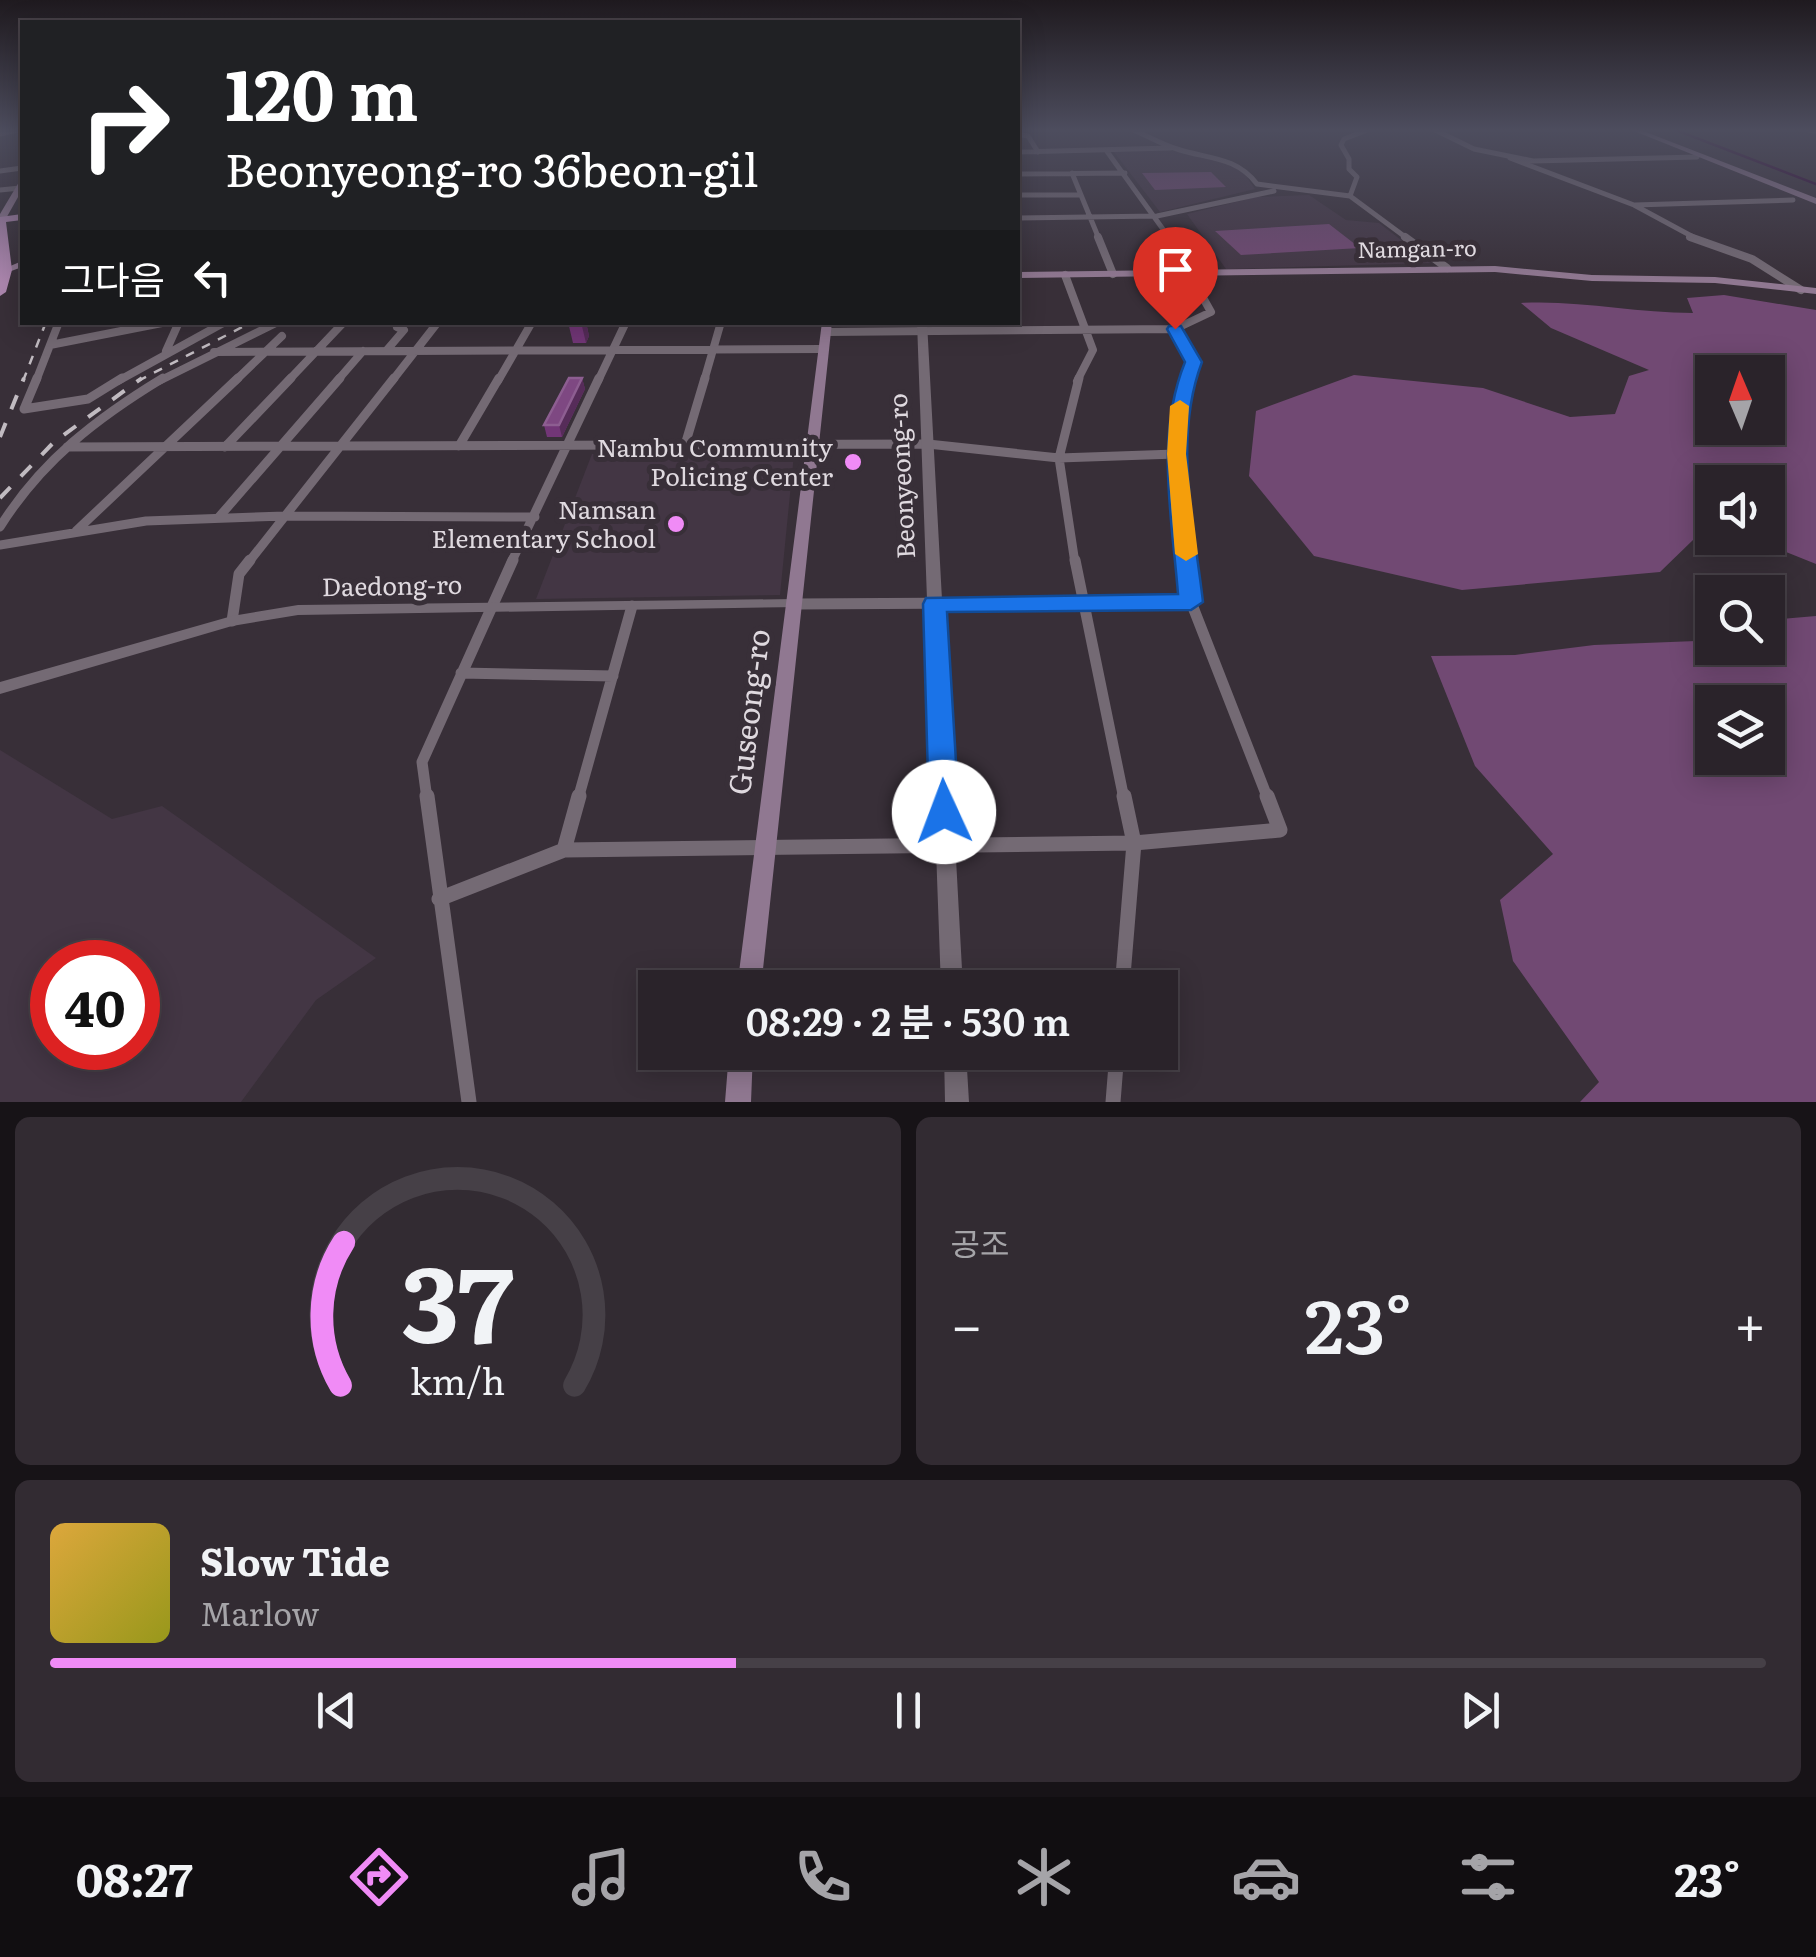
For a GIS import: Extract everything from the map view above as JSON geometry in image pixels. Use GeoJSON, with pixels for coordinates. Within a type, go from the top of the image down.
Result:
{"type":"FeatureCollection","features":[{"type":"Feature","properties":{"kind":"main road"},"geometry":{"type":"LineString","coordinates":[[1750,180],[1793,200],[1816,204]]}},
{"type":"Feature","properties":{"kind":"main road"},"geometry":{"type":"LineString","coordinates":[[1753,180],[1816,204]]}},
{"type":"Feature","properties":{"kind":"main road"},"geometry":{"type":"LineString","coordinates":[[1766,180],[1816,204]]}},
{"type":"Feature","properties":{"kind":"main road"},"geometry":{"type":"LineString","coordinates":[[0,292],[0,220],[20,188]]}},
{"type":"Feature","properties":{"kind":"main road","name":"Namgan-ro"},"geometry":{"type":"LineString","coordinates":[[1020,276],[1446,268],[1592,278],[1715,280],[1811,291]]}},
{"type":"Feature","properties":{"kind":"main road","name":"Guseong-ro"},"geometry":{"type":"LineString","coordinates":[[751,970],[826,334]]}},
{"type":"Feature","properties":{"kind":"main road"},"geometry":{"type":"LineString","coordinates":[[738,1102],[740,1070]]}},
{"type":"Feature","properties":{"kind":"street"},"geometry":{"type":"LineString","coordinates":[[1075,180],[1113,274]]}},
{"type":"Feature","properties":{"kind":"street"},"geometry":{"type":"LineString","coordinates":[[214,352],[714,350],[826,334],[922,327],[1175,329],[1210,312],[1157,216],[1130,180]]}},
{"type":"Feature","properties":{"kind":"street"},"geometry":{"type":"LineString","coordinates":[[1254,180],[1282,190],[1350,196],[1446,268]]}},
{"type":"Feature","properties":{"kind":"street"},"geometry":{"type":"LineString","coordinates":[[1350,196],[1356,180]]}},
{"type":"Feature","properties":{"kind":"street"},"geometry":{"type":"LineString","coordinates":[[1569,180],[1634,205],[1679,233],[1752,260],[1811,291]]}},
{"type":"Feature","properties":{"kind":"street"},"geometry":{"type":"LineString","coordinates":[[1020,218],[1157,216],[1282,190]]}},
{"type":"Feature","properties":{"kind":"street"},"geometry":{"type":"LineString","coordinates":[[1020,195],[1080,195]]}},
{"type":"Feature","properties":{"kind":"street"},"geometry":{"type":"LineString","coordinates":[[1634,205],[1793,200]]}},
{"type":"Feature","properties":{"kind":"street"},"geometry":{"type":"LineString","coordinates":[[1065,275],[1093,350],[1074,385],[1059,458],[1081,602],[1134,843],[1123,970]]}},
{"type":"Feature","properties":{"kind":"street"},"geometry":{"type":"LineString","coordinates":[[58,325],[24,409],[88,399],[220,325]]}},
{"type":"Feature","properties":{"kind":"street"},"geometry":{"type":"LineString","coordinates":[[50,344],[150,325]]}},
{"type":"Feature","properties":{"kind":"street"},"geometry":{"type":"LineString","coordinates":[[166,352],[177,325]]}},
{"type":"Feature","properties":{"kind":"street"},"geometry":{"type":"LineString","coordinates":[[0,527],[17,499],[67,448],[134,398],[214,352],[272,325]]}},
{"type":"Feature","properties":{"kind":"street"},"geometry":{"type":"LineString","coordinates":[[225,447],[341,325]]}},
{"type":"Feature","properties":{"kind":"street"},"geometry":{"type":"LineString","coordinates":[[386,351],[404,330],[399,325]]}},
{"type":"Feature","properties":{"kind":"street"},"geometry":{"type":"LineString","coordinates":[[232,621],[239,574],[336,446],[435,325]]}},
{"type":"Feature","properties":{"kind":"street"},"geometry":{"type":"LineString","coordinates":[[459,446],[530,325]]}},
{"type":"Feature","properties":{"kind":"street"},"geometry":{"type":"LineString","coordinates":[[469,1102],[422,762],[490,608],[625,325]]}},
{"type":"Feature","properties":{"kind":"street"},"geometry":{"type":"LineString","coordinates":[[685,446],[720,325]]}},
{"type":"Feature","properties":{"kind":"street","name":"Beonyeong-ro"},"geometry":{"type":"LineString","coordinates":[[922,327],[951,970]]}},
{"type":"Feature","properties":{"kind":"street"},"geometry":{"type":"LineString","coordinates":[[439,899],[564,850],[1134,843],[1280,830],[1191,602],[1176,454],[1180,396],[1193,362],[1175,329]]}},
{"type":"Feature","properties":{"kind":"street"},"geometry":{"type":"LineString","coordinates":[[73,533],[282,336]]}},
{"type":"Feature","properties":{"kind":"street"},"geometry":{"type":"LineString","coordinates":[[219,518],[363,351]]}},
{"type":"Feature","properties":{"kind":"street"},"geometry":{"type":"LineString","coordinates":[[67,448],[928,444],[1059,458],[1176,454]]}},
{"type":"Feature","properties":{"kind":"street"},"geometry":{"type":"LineString","coordinates":[[0,546],[146,521],[285,516],[535,517]]}},
{"type":"Feature","properties":{"kind":"street"},"geometry":{"type":"LineString","coordinates":[[796,604],[1191,602]]}},
{"type":"Feature","properties":{"kind":"street","name":"Daedong-ro"},"geometry":{"type":"LineString","coordinates":[[0,688],[232,621],[298,610],[796,604]]}},
{"type":"Feature","properties":{"kind":"street"},"geometry":{"type":"LineString","coordinates":[[564,850],[632,606]]}},
{"type":"Feature","properties":{"kind":"street"},"geometry":{"type":"LineString","coordinates":[[462,673],[613,676]]}},
{"type":"Feature","properties":{"kind":"street"},"geometry":{"type":"LineString","coordinates":[[956,1070],[957,1102]]}},
{"type":"Feature","properties":{"kind":"street"},"geometry":{"type":"LineString","coordinates":[[1113,1102],[1116,1070]]}},
{"type":"Feature","properties":{"kind":"shaded area"},"geometry":{"type":"Polygon","coordinates":[[[1136,180],[1249,180],[1255,189],[1160,212],[1136,180]]]}},
{"type":"Feature","properties":{"kind":"shaded area"},"geometry":{"type":"Polygon","coordinates":[[[1148,180],[1219,180],[1226,187],[1155,190],[1148,180]]]}},
{"type":"Feature","properties":{"kind":"shaded area"},"geometry":{"type":"Polygon","coordinates":[[[1309,195],[1346,220],[1379,223],[1431,263],[1226,269],[1187,214],[1256,197],[1309,195]]]}},
{"type":"Feature","properties":{"kind":"shaded area"},"geometry":{"type":"Polygon","coordinates":[[[1329,224],[1360,248],[1241,255],[1215,231],[1329,224]]]}},
{"type":"Feature","properties":{"kind":"shaded area"},"geometry":{"type":"Polygon","coordinates":[[[1724,295],[1816,310],[1816,564],[1785,552],[1785,465],[1695,465],[1695,539],[1660,572],[1462,590],[1314,556],[1249,476],[1256,411],[1354,375],[1483,388],[1570,417],[1615,414],[1629,376],[1649,370],[1551,328],[1521,303],[1693,313],[1687,298],[1724,295]]]}},
{"type":"Feature","properties":{"kind":"shaded area","name":"Namsan Elementary School"},"geometry":{"type":"Polygon","coordinates":[[[592,454],[794,454],[780,595],[536,599],[592,454]]]}},
{"type":"Feature","properties":{"kind":"shaded area"},"geometry":{"type":"Polygon","coordinates":[[[1816,616],[1816,1102],[1580,1102],[1599,1082],[1513,961],[1500,900],[1553,854],[1475,766],[1431,656],[1515,655],[1594,645],[1695,641],[1695,665],[1785,665],[1785,619],[1816,616]]]}},
{"type":"Feature","properties":{"kind":"shaded area"},"geometry":{"type":"Polygon","coordinates":[[[0,750],[112,819],[162,806],[376,958],[316,1000],[241,1102],[0,1102],[0,750]]]}},
{"type":"Feature","properties":{"kind":"building"},"geometry":{"type":"Polygon","coordinates":[[[569,378],[582,378],[559,425],[544,425],[569,378]]]}},
{"type":"Feature","properties":{"kind":"waterway"},"geometry":{"type":"LineString","coordinates":[[1807,180],[1816,184]]}},
{"type":"Feature","properties":{"kind":"railway"},"geometry":{"type":"LineString","coordinates":[[23,381],[45,325]]}},
{"type":"Feature","properties":{"kind":"railway"},"geometry":{"type":"LineString","coordinates":[[138,381],[246,325]]}},
{"type":"Feature","properties":{"kind":"railway"},"geometry":{"type":"LineString","coordinates":[[0,437],[24,378]]}},
{"type":"Feature","properties":{"kind":"railway"},"geometry":{"type":"LineString","coordinates":[[0,498],[54,442],[142,378]]}},
{"type":"Feature","properties":{"kind":"slow traffic"},"geometry":{"type":"LineString","coordinates":[[1180,406],[1176,454],[1186,554]]}},
{"type":"Feature","properties":{"kind":"place","name":"Nambu Community Policing Center"},"geometry":{"type":"Point","coordinates":[853,462]}},
{"type":"Feature","properties":{"kind":"place","name":"Namsan Elementary School"},"geometry":{"type":"Point","coordinates":[676,524]}},
{"type":"Feature","properties":{"kind":"route"},"geometry":{"type":"LineString","coordinates":[[944,812],[935,604],[1191,602],[1176,454],[1180,396],[1193,362],[1175,329]]}}]}
